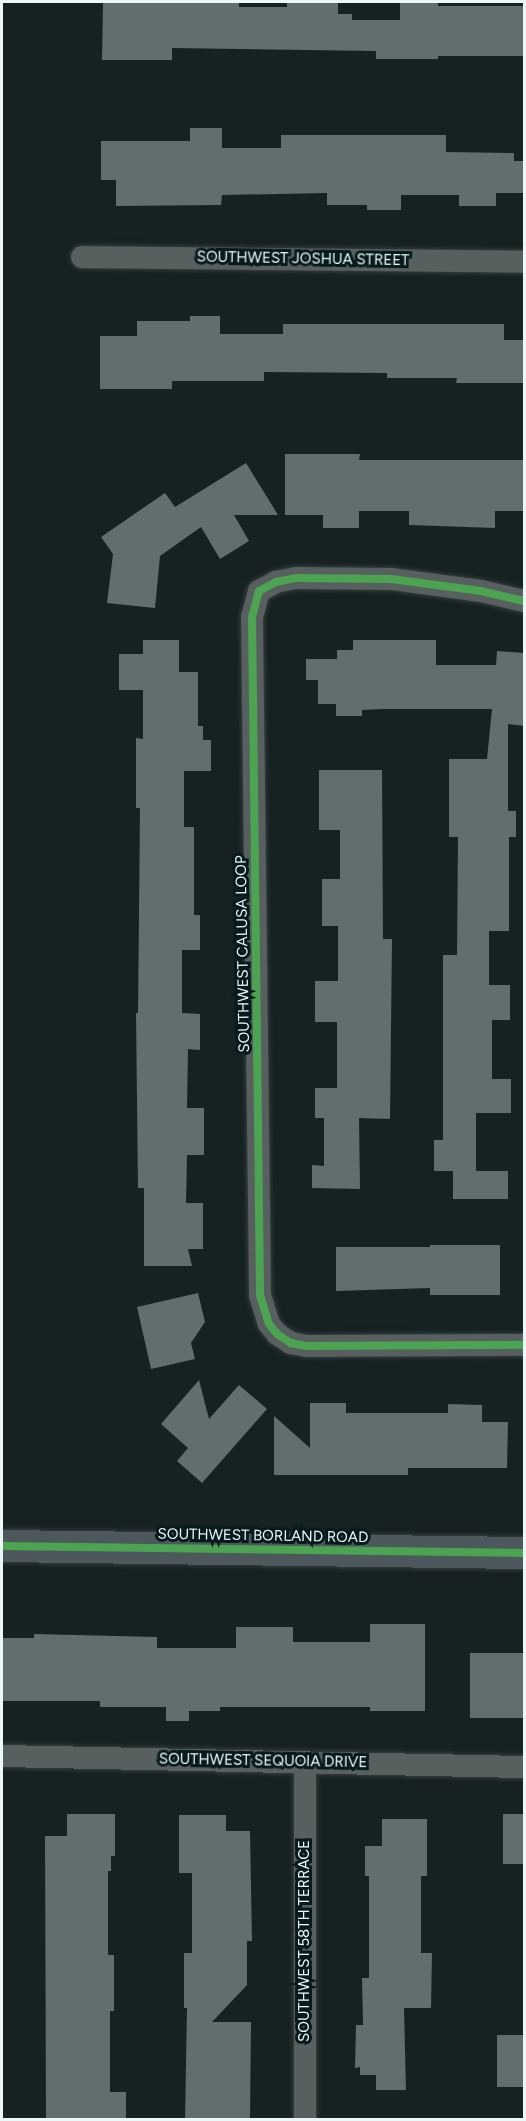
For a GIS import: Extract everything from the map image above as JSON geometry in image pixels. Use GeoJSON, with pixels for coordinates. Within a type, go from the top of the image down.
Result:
{"type":"FeatureCollection","features":[{"type":"Feature","properties":{"kind":"main road","name":"SOUTHWEST BORLAND ROAD"},"geometry":{"type":"LineString","coordinates":[[2,1546],[525,1553]]}},
{"type":"Feature","properties":{"kind":"street","name":"SOUTHWEST JOSHUA STREET"},"geometry":{"type":"LineString","coordinates":[[81,257],[525,262]]}},
{"type":"Feature","properties":{"kind":"street","name":"SOUTHWEST CALUSA LOOP"},"geometry":{"type":"LineString","coordinates":[[525,601],[481,591],[391,579],[296,578],[276,582],[259,591],[252,617],[260,1295],[270,1324],[277,1334],[291,1342],[306,1346],[525,1345]]}},
{"type":"Feature","properties":{"kind":"street","name":"SOUTHWEST SEQUOIA DRIVE"},"geometry":{"type":"LineString","coordinates":[[2,1756],[525,1767]]}},
{"type":"Feature","properties":{"kind":"street","name":"SOUTHWEST 58TH TERRACE"},"geometry":{"type":"LineString","coordinates":[[305,1763],[305,2120]]}},
{"type":"Feature","properties":{"kind":"building"},"geometry":{"type":"Polygon","coordinates":[[[103,2],[239,2],[239,7],[287,7],[287,2],[338,2],[338,14],[352,14],[352,20],[400,20],[400,2],[438,2],[438,6],[525,6],[525,56],[376,59],[376,51],[172,48],[172,60],[102,60],[103,2]]]}},
{"type":"Feature","properties":{"kind":"building"},"geometry":{"type":"Polygon","coordinates":[[[190,128],[222,128],[222,148],[281,148],[281,135],[446,135],[446,152],[514,153],[514,161],[525,161],[525,193],[496,193],[496,206],[459,206],[459,195],[401,195],[401,210],[367,210],[367,205],[327,205],[327,193],[222,195],[221,205],[116,206],[116,180],[101,180],[101,141],[190,141],[190,128]]]}},
{"type":"Feature","properties":{"kind":"building"},"geometry":{"type":"Polygon","coordinates":[[[190,316],[220,316],[220,334],[283,334],[283,324],[504,324],[504,340],[525,340],[525,383],[456,383],[457,378],[387,378],[387,373],[264,372],[264,381],[172,381],[172,389],[100,389],[100,336],[137,336],[137,321],[190,321],[190,316]]]}},
{"type":"Feature","properties":{"kind":"building"},"geometry":{"type":"Polygon","coordinates":[[[285,454],[360,454],[359,460],[525,460],[525,511],[495,511],[495,528],[409,525],[409,511],[359,511],[359,528],[323,528],[323,515],[285,515],[285,454]]]}},
{"type":"Feature","properties":{"kind":"building"},"geometry":{"type":"Polygon","coordinates":[[[246,463],[278,515],[234,515],[249,541],[220,559],[201,527],[160,556],[155,608],[107,603],[113,554],[101,537],[165,493],[175,507],[246,463]]]}},
{"type":"Feature","properties":{"kind":"building"},"geometry":{"type":"Polygon","coordinates":[[[143,640],[179,640],[179,672],[198,672],[198,726],[203,726],[203,740],[211,740],[211,771],[184,771],[184,827],[194,827],[194,915],[200,915],[200,950],[182,950],[182,1013],[200,1014],[200,1050],[188,1049],[187,1108],[204,1108],[204,1155],[187,1155],[186,1203],[203,1203],[203,1249],[188,1249],[192,1266],[144,1266],[144,1188],[138,1188],[136,1013],[138,1013],[140,808],[136,808],[136,738],[143,739],[143,690],[119,690],[119,654],[143,654],[143,640]]]}},
{"type":"Feature","properties":{"kind":"building"},"geometry":{"type":"Polygon","coordinates":[[[353,640],[436,640],[436,665],[496,665],[497,651],[525,653],[525,726],[508,724],[508,811],[516,811],[516,837],[509,837],[509,931],[489,931],[489,985],[510,985],[510,1020],[492,1020],[492,1079],[511,1079],[511,1113],[476,1113],[476,1171],[508,1171],[508,1199],[453,1199],[453,1171],[434,1171],[434,1140],[443,1140],[443,955],[457,955],[458,837],[449,837],[449,759],[487,759],[492,709],[383,709],[362,710],[362,716],[336,716],[336,704],[318,704],[318,680],[306,680],[306,659],[337,659],[337,650],[353,650],[353,640]]]}},
{"type":"Feature","properties":{"kind":"building"},"geometry":{"type":"Polygon","coordinates":[[[319,770],[382,770],[383,939],[392,939],[390,1119],[359,1118],[360,1189],[312,1188],[312,1165],[324,1166],[324,1118],[315,1118],[315,1088],[337,1088],[337,1022],[315,1022],[315,981],[338,981],[338,926],[322,926],[322,879],[340,879],[340,830],[319,830],[319,770]]]}},
{"type":"Feature","properties":{"kind":"building"},"geometry":{"type":"Polygon","coordinates":[[[430,1245],[500,1245],[500,1295],[430,1295],[430,1288],[336,1291],[336,1247],[430,1247],[430,1245]]]}},
{"type":"Feature","properties":{"kind":"building"},"geometry":{"type":"Polygon","coordinates":[[[198,1293],[205,1322],[191,1343],[195,1359],[151,1369],[137,1307],[198,1293]]]}},
{"type":"Feature","properties":{"kind":"building"},"geometry":{"type":"Polygon","coordinates":[[[199,1380],[209,1419],[239,1385],[267,1409],[202,1483],[177,1461],[188,1448],[161,1424],[199,1380]]]}},
{"type":"Feature","properties":{"kind":"building"},"geometry":{"type":"Polygon","coordinates":[[[310,1403],[346,1403],[346,1413],[448,1413],[448,1404],[482,1405],[482,1422],[508,1422],[507,1468],[408,1468],[408,1475],[274,1475],[274,1416],[310,1448],[310,1403]]]}},
{"type":"Feature","properties":{"kind":"building"},"geometry":{"type":"Polygon","coordinates":[[[370,1624],[425,1624],[425,1711],[370,1711],[370,1707],[220,1707],[220,1711],[189,1711],[189,1721],[166,1721],[166,1707],[100,1707],[100,1701],[2,1701],[2,1638],[34,1638],[34,1634],[157,1637],[157,1648],[236,1648],[236,1627],[293,1627],[293,1642],[370,1642],[370,1624]]]}},
{"type":"Feature","properties":{"kind":"building"},"geometry":{"type":"Polygon","coordinates":[[[470,1653],[523,1653],[523,1718],[470,1718],[470,1653]]]}},
{"type":"Feature","properties":{"kind":"building"},"geometry":{"type":"Polygon","coordinates":[[[67,1814],[115,1814],[115,1856],[111,1856],[111,1871],[108,1871],[108,1955],[114,1955],[114,2011],[110,2011],[110,2092],[126,2092],[126,2120],[46,2120],[45,1836],[67,1836],[67,1814]]]}},
{"type":"Feature","properties":{"kind":"building"},"geometry":{"type":"Polygon","coordinates":[[[503,1814],[524,1814],[524,1864],[503,1864],[503,1814]]]}},
{"type":"Feature","properties":{"kind":"building"},"geometry":{"type":"Polygon","coordinates":[[[179,1815],[226,1815],[226,1831],[250,1831],[252,1941],[247,1941],[247,1985],[212,2022],[251,2022],[250,2120],[185,2120],[187,2008],[184,2008],[184,1953],[192,1953],[192,1873],[179,1873],[179,1815]]]}},
{"type":"Feature","properties":{"kind":"building"},"geometry":{"type":"Polygon","coordinates":[[[382,1819],[427,1819],[427,1876],[421,1876],[421,1953],[432,1953],[431,2008],[404,2008],[406,2090],[376,2090],[376,2075],[360,2075],[360,2067],[355,2068],[356,2025],[363,2025],[362,1978],[369,1978],[369,1876],[365,1876],[365,1846],[382,1846],[382,1819]]]}},
{"type":"Feature","properties":{"kind":"building"},"geometry":{"type":"Polygon","coordinates":[[[497,2035],[524,2035],[524,2087],[497,2087],[497,2035]]]}},
{"type":"Feature","properties":{"kind":"cycle path"},"geometry":{"type":"LineString","coordinates":[[524,601],[481,591],[391,579],[296,578],[276,582],[259,591],[252,617],[260,1295],[269,1324],[277,1334],[291,1343],[307,1346],[524,1345]]}},
{"type":"Feature","properties":{"kind":"cycle path"},"geometry":{"type":"LineString","coordinates":[[2,1546],[524,1553]]}}]}
